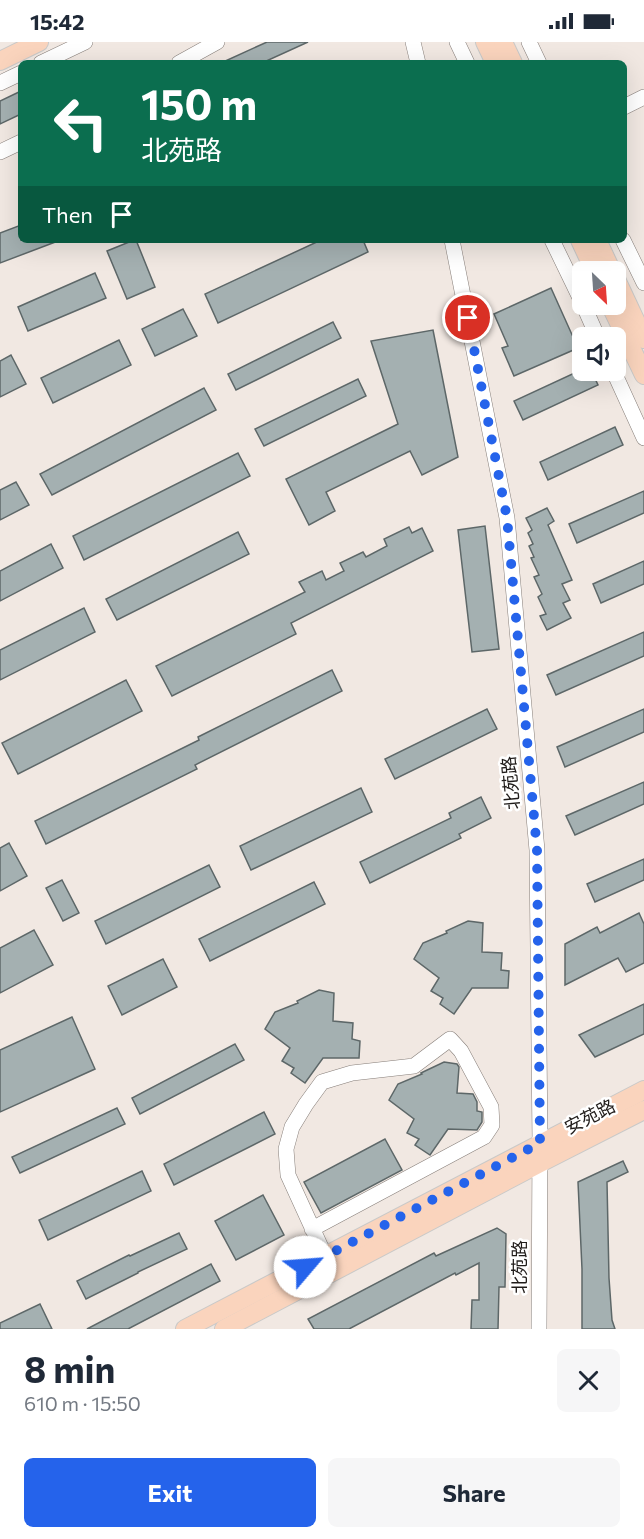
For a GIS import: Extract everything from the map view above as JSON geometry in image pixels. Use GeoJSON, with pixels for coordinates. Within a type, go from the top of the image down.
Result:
{"type":"FeatureCollection","features":[{"type":"Feature","properties":{"kind":"main road"},"geometry":{"type":"LineString","coordinates":[[0,61],[39,42]]}},
{"type":"Feature","properties":{"kind":"main road"},"geometry":{"type":"LineString","coordinates":[[485,42],[494,60]]}},
{"type":"Feature","properties":{"kind":"main road"},"geometry":{"type":"LineString","coordinates":[[504,42],[512,60]]}},
{"type":"Feature","properties":{"kind":"main road"},"geometry":{"type":"LineString","coordinates":[[581,243],[590,261]]}},
{"type":"Feature","properties":{"kind":"main road"},"geometry":{"type":"LineString","coordinates":[[598,243],[607,261]]}},
{"type":"Feature","properties":{"kind":"main road"},"geometry":{"type":"LineString","coordinates":[[626,301],[644,339]]}},
{"type":"Feature","properties":{"kind":"main road"},"geometry":{"type":"LineString","coordinates":[[615,315],[644,375]]}},
{"type":"Feature","properties":{"kind":"main road","name":"安苑路"},"geometry":{"type":"LineString","coordinates":[[185,1329],[644,1090]]}},
{"type":"Feature","properties":{"kind":"main road","name":"安苑路"},"geometry":{"type":"LineString","coordinates":[[224,1329],[540,1162],[644,1110]]}},
{"type":"Feature","properties":{"kind":"street"},"geometry":{"type":"LineString","coordinates":[[47,60],[85,42]]}},
{"type":"Feature","properties":{"kind":"street"},"geometry":{"type":"LineString","coordinates":[[185,60],[217,42]]}},
{"type":"Feature","properties":{"kind":"street"},"geometry":{"type":"LineString","coordinates":[[413,42],[417,60]]}},
{"type":"Feature","properties":{"kind":"street"},"geometry":{"type":"LineString","coordinates":[[457,42],[466,60]]}},
{"type":"Feature","properties":{"kind":"street"},"geometry":{"type":"LineString","coordinates":[[529,42],[538,60]]}},
{"type":"Feature","properties":{"kind":"street"},"geometry":{"type":"LineString","coordinates":[[0,83],[18,74]]}},
{"type":"Feature","properties":{"kind":"street"},"geometry":{"type":"LineString","coordinates":[[627,106],[644,97]]}},
{"type":"Feature","properties":{"kind":"street"},"geometry":{"type":"LineString","coordinates":[[0,152],[18,143]]}},
{"type":"Feature","properties":{"kind":"street","name":"北苑路"},"geometry":{"type":"LineString","coordinates":[[453,243],[507,518],[537,850],[539,1329]]}},
{"type":"Feature","properties":{"kind":"street"},"geometry":{"type":"LineString","coordinates":[[553,243],[572,281]]}},
{"type":"Feature","properties":{"kind":"street"},"geometry":{"type":"LineString","coordinates":[[624,243],[644,283]]}},
{"type":"Feature","properties":{"kind":"street"},"geometry":{"type":"LineString","coordinates":[[618,381],[644,438]]}},
{"type":"Feature","properties":{"kind":"street"},"geometry":{"type":"LineString","coordinates":[[312,1229],[484,1137],[492,1125],[491,1107],[460,1051],[450,1039],[414,1066],[352,1072],[322,1082],[292,1127],[286,1149],[288,1175],[312,1229],[325,1256]]}},
{"type":"Feature","properties":{"kind":"building"},"geometry":{"type":"Polygon","coordinates":[[[267,42],[308,42],[269,60],[228,60],[267,42]]]}},
{"type":"Feature","properties":{"kind":"building"},"geometry":{"type":"Polygon","coordinates":[[[18,92],[18,115],[0,124],[0,101],[18,92]]]}},
{"type":"Feature","properties":{"kind":"building"},"geometry":{"type":"Polygon","coordinates":[[[18,226],[18,243],[53,243],[0,263],[0,233],[18,226]]]}},
{"type":"Feature","properties":{"kind":"building"},"geometry":{"type":"Polygon","coordinates":[[[127,243],[137,243],[155,287],[127,299],[107,251],[127,243]]]}},
{"type":"Feature","properties":{"kind":"building"},"geometry":{"type":"Polygon","coordinates":[[[315,243],[364,243],[368,252],[218,323],[205,294],[315,243]]]}},
{"type":"Feature","properties":{"kind":"building"},"geometry":{"type":"Polygon","coordinates":[[[95,273],[106,298],[28,331],[18,307],[95,273]]]}},
{"type":"Feature","properties":{"kind":"building"},"geometry":{"type":"Polygon","coordinates":[[[551,288],[572,335],[572,351],[514,376],[502,348],[508,346],[494,314],[551,288]]]}},
{"type":"Feature","properties":{"kind":"building"},"geometry":{"type":"Polygon","coordinates":[[[183,309],[197,336],[155,356],[142,329],[183,309]]]}},
{"type":"Feature","properties":{"kind":"building"},"geometry":{"type":"Polygon","coordinates":[[[333,322],[341,338],[236,390],[228,374],[333,322]]]}},
{"type":"Feature","properties":{"kind":"building"},"geometry":{"type":"Polygon","coordinates":[[[433,330],[458,457],[422,475],[410,451],[326,492],[335,511],[309,525],[286,479],[398,424],[371,341],[433,330]]]}},
{"type":"Feature","properties":{"kind":"building"},"geometry":{"type":"Polygon","coordinates":[[[119,340],[131,365],[53,403],[41,378],[119,340]]]}},
{"type":"Feature","properties":{"kind":"building"},"geometry":{"type":"Polygon","coordinates":[[[11,355],[26,384],[0,397],[0,361],[11,355]]]}},
{"type":"Feature","properties":{"kind":"building"},"geometry":{"type":"Polygon","coordinates":[[[572,374],[572,381],[596,381],[598,385],[523,420],[514,401],[572,374]]]}},
{"type":"Feature","properties":{"kind":"building"},"geometry":{"type":"Polygon","coordinates":[[[358,379],[366,396],[264,446],[255,429],[358,379]]]}},
{"type":"Feature","properties":{"kind":"building"},"geometry":{"type":"Polygon","coordinates":[[[204,388],[216,410],[52,495],[40,474],[204,388]]]}},
{"type":"Feature","properties":{"kind":"building"},"geometry":{"type":"Polygon","coordinates":[[[615,427],[623,445],[548,480],[540,462],[615,427]]]}},
{"type":"Feature","properties":{"kind":"building"},"geometry":{"type":"Polygon","coordinates":[[[238,453],[250,476],[84,560],[73,536],[238,453]]]}},
{"type":"Feature","properties":{"kind":"building"},"geometry":{"type":"Polygon","coordinates":[[[16,482],[29,505],[0,520],[0,490],[16,482]]]}},
{"type":"Feature","properties":{"kind":"building"},"geometry":{"type":"Polygon","coordinates":[[[644,491],[644,513],[577,543],[569,524],[644,491]]]}},
{"type":"Feature","properties":{"kind":"building"},"geometry":{"type":"Polygon","coordinates":[[[547,508],[554,521],[548,525],[572,580],[562,584],[570,600],[563,603],[571,618],[547,630],[540,616],[546,614],[538,597],[542,594],[534,577],[539,575],[531,558],[534,557],[529,546],[533,544],[528,533],[532,530],[526,518],[547,508]]]}},
{"type":"Feature","properties":{"kind":"building"},"geometry":{"type":"Polygon","coordinates":[[[485,526],[499,649],[472,652],[458,530],[485,526]]]}},
{"type":"Feature","properties":{"kind":"building"},"geometry":{"type":"Polygon","coordinates":[[[409,527],[412,533],[422,528],[433,551],[291,623],[296,634],[172,696],[156,666],[305,592],[299,582],[322,571],[326,580],[344,571],[340,563],[363,552],[366,557],[387,546],[384,539],[409,527]]]}},
{"type":"Feature","properties":{"kind":"building"},"geometry":{"type":"Polygon","coordinates":[[[238,532],[249,554],[117,620],[106,599],[238,532]]]}},
{"type":"Feature","properties":{"kind":"building"},"geometry":{"type":"Polygon","coordinates":[[[51,544],[63,568],[0,601],[0,571],[51,544]]]}},
{"type":"Feature","properties":{"kind":"building"},"geometry":{"type":"Polygon","coordinates":[[[644,561],[644,584],[601,603],[593,584],[644,561]]]}},
{"type":"Feature","properties":{"kind":"building"},"geometry":{"type":"Polygon","coordinates":[[[84,608],[95,632],[0,680],[0,650],[84,608]]]}},
{"type":"Feature","properties":{"kind":"building"},"geometry":{"type":"Polygon","coordinates":[[[644,632],[644,656],[556,695],[547,675],[644,632]]]}},
{"type":"Feature","properties":{"kind":"building"},"geometry":{"type":"Polygon","coordinates":[[[332,670],[342,691],[195,765],[197,769],[46,844],[35,821],[199,740],[198,737],[332,670]]]}},
{"type":"Feature","properties":{"kind":"building"},"geometry":{"type":"Polygon","coordinates":[[[126,680],[142,711],[18,774],[2,743],[126,680]]]}},
{"type":"Feature","properties":{"kind":"building"},"geometry":{"type":"Polygon","coordinates":[[[487,709],[497,729],[395,779],[385,759],[487,709]]]}},
{"type":"Feature","properties":{"kind":"building"},"geometry":{"type":"Polygon","coordinates":[[[644,709],[644,732],[565,767],[557,747],[644,709]]]}},
{"type":"Feature","properties":{"kind":"building"},"geometry":{"type":"Polygon","coordinates":[[[644,782],[644,804],[575,835],[566,816],[644,782]]]}},
{"type":"Feature","properties":{"kind":"building"},"geometry":{"type":"Polygon","coordinates":[[[361,788],[372,812],[251,870],[240,846],[361,788]]]}},
{"type":"Feature","properties":{"kind":"building"},"geometry":{"type":"Polygon","coordinates":[[[481,797],[491,818],[459,834],[461,838],[370,883],[360,862],[451,818],[449,813],[481,797]]]}},
{"type":"Feature","properties":{"kind":"building"},"geometry":{"type":"Polygon","coordinates":[[[9,843],[27,876],[0,891],[0,848],[9,843]]]}},
{"type":"Feature","properties":{"kind":"building"},"geometry":{"type":"Polygon","coordinates":[[[644,859],[644,880],[595,902],[587,884],[644,859]]]}},
{"type":"Feature","properties":{"kind":"building"},"geometry":{"type":"Polygon","coordinates":[[[209,865],[220,887],[106,944],[95,921],[209,865]]]}},
{"type":"Feature","properties":{"kind":"building"},"geometry":{"type":"Polygon","coordinates":[[[62,880],[79,913],[63,921],[46,888],[62,880]]]}},
{"type":"Feature","properties":{"kind":"building"},"geometry":{"type":"Polygon","coordinates":[[[314,882],[325,904],[210,961],[199,939],[314,882]]]}},
{"type":"Feature","properties":{"kind":"building"},"geometry":{"type":"Polygon","coordinates":[[[639,913],[644,924],[644,963],[626,972],[618,958],[565,985],[565,944],[597,927],[600,933],[639,913]]]}},
{"type":"Feature","properties":{"kind":"building"},"geometry":{"type":"Polygon","coordinates":[[[468,921],[483,923],[482,952],[502,953],[501,970],[509,971],[508,988],[472,988],[454,1014],[440,1004],[443,998],[431,991],[439,978],[414,959],[423,943],[468,921]]]}},
{"type":"Feature","properties":{"kind":"building"},"geometry":{"type":"Polygon","coordinates":[[[34,930],[53,965],[0,993],[0,948],[34,930]]]}},
{"type":"Feature","properties":{"kind":"building"},"geometry":{"type":"Polygon","coordinates":[[[163,959],[177,987],[122,1015],[108,986],[163,959]]]}},
{"type":"Feature","properties":{"kind":"building"},"geometry":{"type":"Polygon","coordinates":[[[319,990],[334,993],[333,1021],[353,1023],[352,1039],[360,1041],[359,1058],[323,1058],[305,1083],[291,1073],[294,1068],[282,1061],[290,1048],[265,1029],[275,1012],[298,1003],[297,1001],[319,990]]]}},
{"type":"Feature","properties":{"kind":"building"},"geometry":{"type":"Polygon","coordinates":[[[644,1004],[644,1034],[595,1057],[579,1035],[644,1004]]]}},
{"type":"Feature","properties":{"kind":"building"},"geometry":{"type":"Polygon","coordinates":[[[72,1017],[95,1069],[0,1112],[0,1050],[72,1017]]]}},
{"type":"Feature","properties":{"kind":"building"},"geometry":{"type":"Polygon","coordinates":[[[235,1044],[244,1060],[140,1114],[132,1098],[235,1044]]]}},
{"type":"Feature","properties":{"kind":"building"},"geometry":{"type":"Polygon","coordinates":[[[444,1062],[457,1064],[459,1067],[457,1093],[473,1094],[477,1102],[477,1111],[482,1112],[482,1122],[477,1130],[448,1129],[430,1155],[415,1145],[419,1139],[407,1133],[414,1119],[389,1100],[398,1084],[444,1062]]]}},
{"type":"Feature","properties":{"kind":"building"},"geometry":{"type":"Polygon","coordinates":[[[117,1108],[125,1124],[20,1173],[12,1157],[117,1108]]]}},
{"type":"Feature","properties":{"kind":"building"},"geometry":{"type":"Polygon","coordinates":[[[264,1112],[275,1134],[174,1185],[164,1164],[264,1112]]]}},
{"type":"Feature","properties":{"kind":"building"},"geometry":{"type":"Polygon","coordinates":[[[385,1139],[402,1170],[321,1213],[304,1182],[385,1139]]]}},
{"type":"Feature","properties":{"kind":"building"},"geometry":{"type":"Polygon","coordinates":[[[623,1161],[628,1172],[607,1182],[609,1278],[612,1320],[615,1329],[582,1329],[578,1182],[623,1161]]]}},
{"type":"Feature","properties":{"kind":"building"},"geometry":{"type":"Polygon","coordinates":[[[142,1171],[151,1191],[48,1240],[39,1220],[142,1171]]]}},
{"type":"Feature","properties":{"kind":"building"},"geometry":{"type":"Polygon","coordinates":[[[263,1195],[284,1235],[236,1260],[215,1221],[263,1195]]]}},
{"type":"Feature","properties":{"kind":"building"},"geometry":{"type":"Polygon","coordinates":[[[497,1228],[506,1234],[505,1287],[499,1287],[498,1329],[471,1329],[472,1300],[479,1300],[479,1263],[456,1275],[455,1273],[349,1329],[314,1329],[308,1319],[434,1253],[436,1256],[497,1228]]]}},
{"type":"Feature","properties":{"kind":"building"},"geometry":{"type":"Polygon","coordinates":[[[179,1233],[187,1249],[86,1299],[77,1281],[179,1233]]]}},
{"type":"Feature","properties":{"kind":"building"},"geometry":{"type":"Polygon","coordinates":[[[211,1264],[220,1281],[128,1329],[87,1329],[211,1264]]]}},
{"type":"Feature","properties":{"kind":"building"},"geometry":{"type":"Polygon","coordinates":[[[40,1304],[52,1329],[0,1329],[0,1323],[40,1304]]]}},
{"type":"Feature","properties":{"kind":"route"},"geometry":{"type":"LineString","coordinates":[[305,1267],[540,1143],[537,850],[507,518],[468,318]]}}]}
